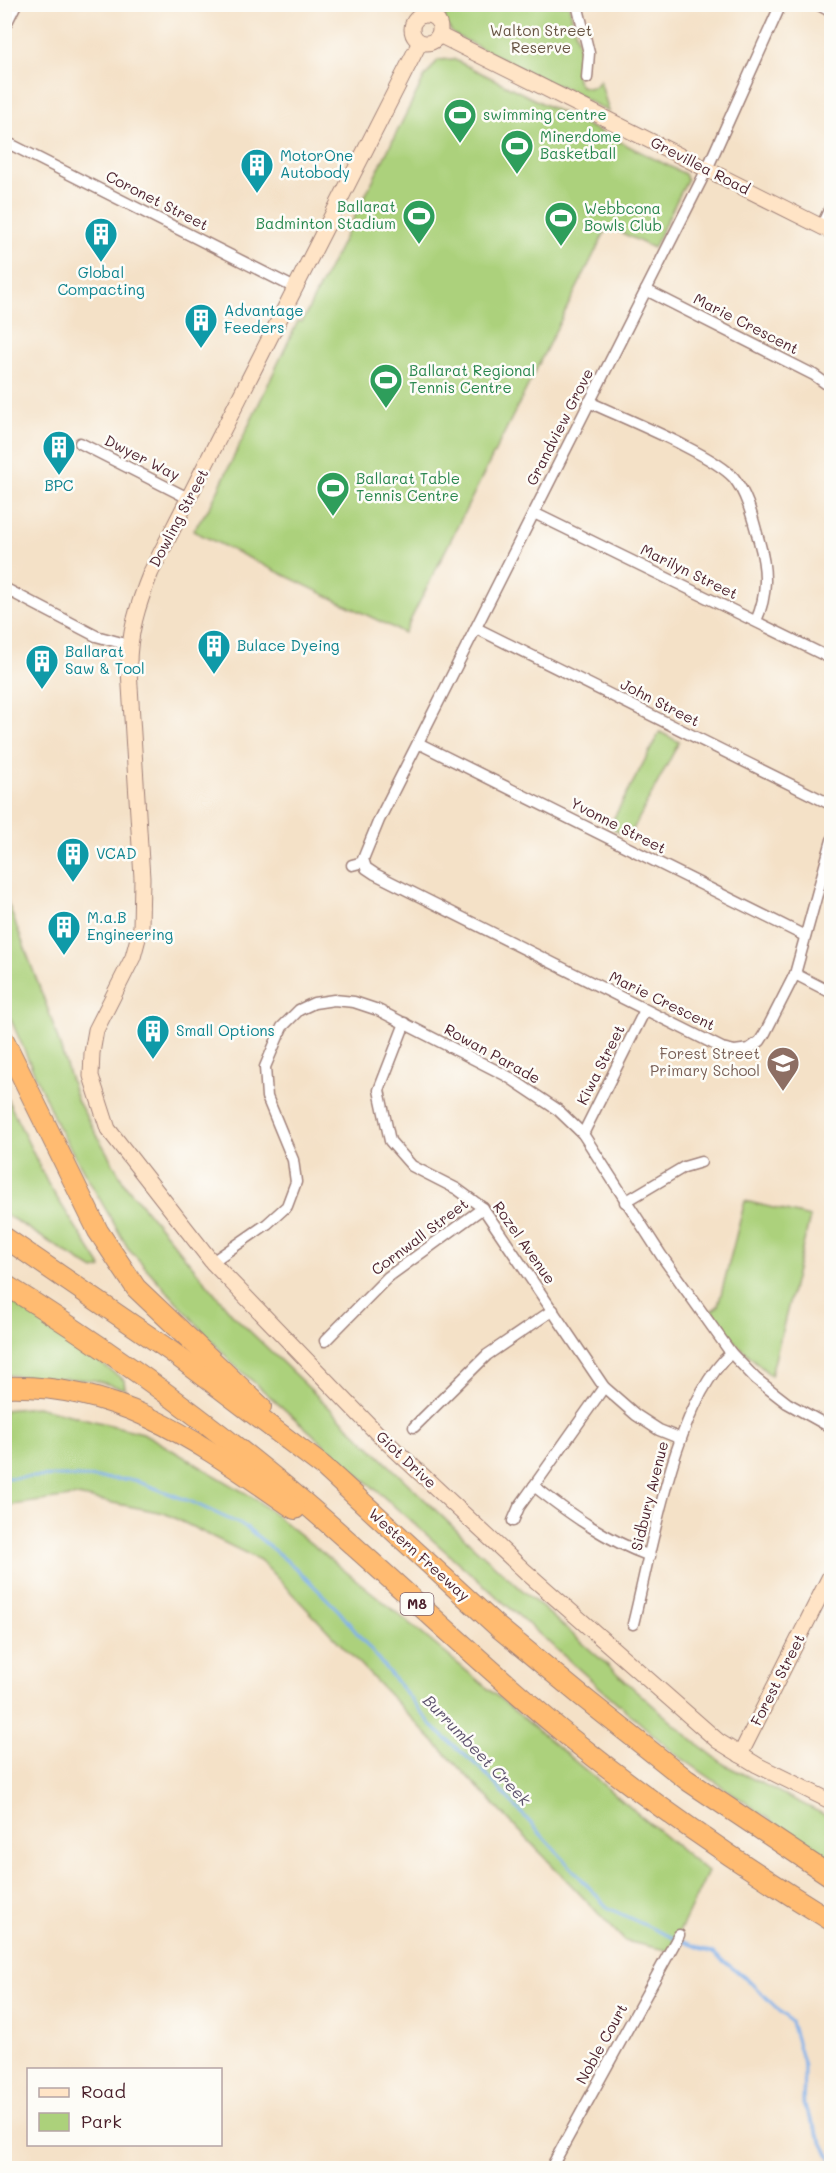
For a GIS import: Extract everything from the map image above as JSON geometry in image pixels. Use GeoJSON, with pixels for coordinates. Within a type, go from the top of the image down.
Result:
{"type":"FeatureCollection","features":[{"type":"Feature","properties":{"kind":"highway"},"geometry":{"type":"LineString","coordinates":[[4,1040],[98,1231],[136,1288],[324,1467]]}},
{"type":"Feature","properties":{"kind":"highway","name":"Western Freeway"},"geometry":{"type":"LineString","coordinates":[[4,1237],[172,1352],[324,1467],[500,1628],[579,1694],[687,1780],[831,1876]]}},
{"type":"Feature","properties":{"kind":"highway","name":"M8"},"geometry":{"type":"LineString","coordinates":[[4,1284],[58,1317],[187,1408],[282,1484],[569,1736],[722,1851],[831,1921]]}},
{"type":"Feature","properties":{"kind":"highway"},"geometry":{"type":"LineString","coordinates":[[4,1388],[32,1386],[88,1394],[140,1411],[188,1437],[373,1564]]}},
{"type":"Feature","properties":{"kind":"street"},"geometry":{"type":"LineString","coordinates":[[4,28],[16,4]]}},
{"type":"Feature","properties":{"kind":"street"},"geometry":{"type":"LineString","coordinates":[[577,4],[590,60],[587,78]]}},
{"type":"Feature","properties":{"kind":"street","name":"Grandview Grove"},"geometry":{"type":"LineString","coordinates":[[363,862],[365,848],[706,169],[781,4]]}},
{"type":"Feature","properties":{"kind":"street"},"geometry":{"type":"LineString","coordinates":[[817,4],[831,12]]}},
{"type":"Feature","properties":{"kind":"street"},"geometry":{"type":"LineString","coordinates":[[435,11],[439,24],[439,35],[429,43],[420,42],[413,32],[414,23],[435,11]]}},
{"type":"Feature","properties":{"kind":"street","name":"Grevillea Road"},"geometry":{"type":"LineString","coordinates":[[439,35],[826,229]]}},
{"type":"Feature","properties":{"kind":"street","name":"Dowling Street"},"geometry":{"type":"LineString","coordinates":[[96,1030],[133,957],[141,927],[142,879],[129,706],[129,645],[140,600],[151,572],[420,42]]}},
{"type":"Feature","properties":{"kind":"street","name":"Coronet Street"},"geometry":{"type":"LineString","coordinates":[[4,141],[295,288]]}},
{"type":"Feature","properties":{"kind":"street"},"geometry":{"type":"LineString","coordinates":[[826,229],[831,204]]}},
{"type":"Feature","properties":{"kind":"street","name":"Marie Crescent"},"geometry":{"type":"LineString","coordinates":[[646,290],[814,375],[831,388]]}},
{"type":"Feature","properties":{"kind":"street"},"geometry":{"type":"LineString","coordinates":[[590,402],[714,462],[735,480],[750,510],[765,564],[764,598],[756,621]]}},
{"type":"Feature","properties":{"kind":"street","name":"Dwyer Way"},"geometry":{"type":"LineString","coordinates":[[80,443],[190,499]]}},
{"type":"Feature","properties":{"kind":"street","name":"Marilyn Street"},"geometry":{"type":"LineString","coordinates":[[534,513],[831,659]]}},
{"type":"Feature","properties":{"kind":"street"},"geometry":{"type":"LineString","coordinates":[[4,588],[96,636],[129,645]]}},
{"type":"Feature","properties":{"kind":"street","name":"John Street"},"geometry":{"type":"LineString","coordinates":[[476,628],[831,805]]}},
{"type":"Feature","properties":{"kind":"street","name":"Yvonne Street"},"geometry":{"type":"LineString","coordinates":[[418,743],[805,936]]}},
{"type":"Feature","properties":{"kind":"street","name":"Marie Crescent"},"geometry":{"type":"LineString","coordinates":[[363,862],[366,868],[375,874],[645,1010],[725,1049],[745,1050],[762,1039],[795,974],[831,840]]}},
{"type":"Feature","properties":{"kind":"street"},"geometry":{"type":"LineString","coordinates":[[352,865],[363,862]]}},
{"type":"Feature","properties":{"kind":"street"},"geometry":{"type":"LineString","coordinates":[[795,974],[831,993]]}},
{"type":"Feature","properties":{"kind":"street","name":"Rowan Parade"},"geometry":{"type":"LineString","coordinates":[[212,1262],[267,1224],[287,1206],[296,1182],[293,1160],[267,1097],[265,1067],[282,1027],[299,1010],[314,1003],[334,1000],[354,1002],[405,1023],[507,1076],[558,1110],[583,1134],[625,1202],[731,1353],[756,1379],[787,1403],[831,1428]]}},
{"type":"Feature","properties":{"kind":"street","name":"Kiwa Street"},"geometry":{"type":"LineString","coordinates":[[583,1134],[645,1010]]}},
{"type":"Feature","properties":{"kind":"street","name":"Rozel Avenue"},"geometry":{"type":"LineString","coordinates":[[405,1023],[379,1090],[390,1141],[412,1166],[457,1189],[483,1208],[604,1387],[636,1415],[659,1430],[680,1438]]}},
{"type":"Feature","properties":{"kind":"street","name":"Giot Drive"},"geometry":{"type":"LineString","coordinates":[[96,1030],[91,1076],[108,1129],[212,1262],[409,1463],[526,1572],[674,1704],[718,1741],[740,1755],[831,1802]]}},
{"type":"Feature","properties":{"kind":"street"},"geometry":{"type":"LineString","coordinates":[[625,1202],[684,1167],[701,1162]]}},
{"type":"Feature","properties":{"kind":"street","name":"Cornwall Street"},"geometry":{"type":"LineString","coordinates":[[325,1341],[388,1277],[483,1208]]}},
{"type":"Feature","properties":{"kind":"street"},"geometry":{"type":"LineString","coordinates":[[414,1427],[487,1354],[552,1310]]}},
{"type":"Feature","properties":{"kind":"street","name":"Sidbury Avenue"},"geometry":{"type":"LineString","coordinates":[[633,1624],[680,1438],[715,1367],[731,1353]]}},
{"type":"Feature","properties":{"kind":"street"},"geometry":{"type":"LineString","coordinates":[[513,1521],[519,1507],[604,1387]]}},
{"type":"Feature","properties":{"kind":"street"},"geometry":{"type":"LineString","coordinates":[[534,1486],[580,1522],[618,1545],[650,1556]]}},
{"type":"Feature","properties":{"kind":"street","name":"Forest Street"},"geometry":{"type":"LineString","coordinates":[[740,1755],[831,1572]]}},
{"type":"Feature","properties":{"kind":"street","name":"Noble Court"},"geometry":{"type":"LineString","coordinates":[[551,2169],[679,1935]]}},
{"type":"Feature","properties":{"kind":"green space","name":"Walton Street Reserve"},"geometry":{"type":"Polygon","coordinates":[[[445,5],[569,5],[582,59],[576,73],[577,80],[581,86],[588,88],[596,86],[600,80],[609,112],[453,34],[445,22],[445,5]]]}},
{"type":"Feature","properties":{"kind":"green space"},"geometry":{"type":"Polygon","coordinates":[[[453,59],[685,174],[687,180],[653,248],[608,226],[404,633],[193,531],[211,505],[298,321],[302,322],[424,78],[438,60],[453,59]]]}},
{"type":"Feature","properties":{"kind":"green space"},"geometry":{"type":"Polygon","coordinates":[[[660,732],[679,742],[629,837],[609,827],[660,732]]]}},
{"type":"Feature","properties":{"kind":"green space"},"geometry":{"type":"Polygon","coordinates":[[[4,893],[50,1015],[77,1100],[126,1186],[232,1314],[475,1548],[690,1738],[725,1765],[831,1818],[831,1858],[778,1825],[674,1753],[232,1363],[128,1248],[57,1125],[5,1006],[4,893]]]}},
{"type":"Feature","properties":{"kind":"green space"},"geometry":{"type":"Polygon","coordinates":[[[4,1092],[48,1184],[102,1268],[94,1270],[5,1214],[4,1092]]]}},
{"type":"Feature","properties":{"kind":"green space"},"geometry":{"type":"Polygon","coordinates":[[[745,1201],[810,1217],[771,1376],[736,1343],[711,1311],[718,1306],[745,1201]]]}},
{"type":"Feature","properties":{"kind":"green space"},"geometry":{"type":"Polygon","coordinates":[[[5,1297],[124,1380],[125,1389],[93,1380],[5,1375],[5,1297]]]}},
{"type":"Feature","properties":{"kind":"green space"},"geometry":{"type":"Polygon","coordinates":[[[37,1407],[143,1433],[254,1498],[385,1603],[708,1872],[670,1951],[625,1941],[260,1560],[164,1513],[77,1496],[5,1506],[4,1410],[37,1407]]]}},
{"type":"Feature","properties":{"kind":"waterway","name":"Burrumbeet Creek"},"geometry":{"type":"LineString","coordinates":[[4,1478],[62,1476],[134,1480],[194,1503],[246,1527],[298,1570],[339,1611],[435,1729],[483,1771],[608,1908],[673,1938]]}},
{"type":"Feature","properties":{"kind":"waterway","name":"Burrumbeet Creek"},"geometry":{"type":"LineString","coordinates":[[679,1940],[713,1953],[748,1980],[791,2022],[804,2066],[803,2104],[832,2162]]}},
{"type":"Feature","properties":{"kind":"place","name":"swimming centre"},"geometry":{"type":"Point","coordinates":[460,144]}},
{"type":"Feature","properties":{"kind":"place","name":"Minerdome Basketball"},"geometry":{"type":"Point","coordinates":[517,175]}},
{"type":"Feature","properties":{"kind":"place","name":"MotorOne Autobody"},"geometry":{"type":"Point","coordinates":[257,194]}},
{"type":"Feature","properties":{"kind":"place","name":"Ballarat Badminton Stadium"},"geometry":{"type":"Point","coordinates":[419,245]}},
{"type":"Feature","properties":{"kind":"place","name":"Webbcona Bowls Club"},"geometry":{"type":"Point","coordinates":[561,247]}},
{"type":"Feature","properties":{"kind":"place","name":"Global Compacting"},"geometry":{"type":"Point","coordinates":[101,263]}},
{"type":"Feature","properties":{"kind":"place","name":"Advantage Feeders"},"geometry":{"type":"Point","coordinates":[201,349]}},
{"type":"Feature","properties":{"kind":"place","name":"Ballarat Regional Tennis Centre"},"geometry":{"type":"Point","coordinates":[386,409]}},
{"type":"Feature","properties":{"kind":"place","name":"BPC"},"geometry":{"type":"Point","coordinates":[59,476]}},
{"type":"Feature","properties":{"kind":"place","name":"Ballarat Table Tennis Centre"},"geometry":{"type":"Point","coordinates":[333,517]}},
{"type":"Feature","properties":{"kind":"place","name":"Bulace Dyeing"},"geometry":{"type":"Point","coordinates":[214,675]}},
{"type":"Feature","properties":{"kind":"place","name":"Ballarat Saw & Tool"},"geometry":{"type":"Point","coordinates":[42,690]}},
{"type":"Feature","properties":{"kind":"place","name":"VCAD"},"geometry":{"type":"Point","coordinates":[73,883]}},
{"type":"Feature","properties":{"kind":"place","name":"M.a.B Engineering"},"geometry":{"type":"Point","coordinates":[64,956]}},
{"type":"Feature","properties":{"kind":"place","name":"Small Options"},"geometry":{"type":"Point","coordinates":[153,1060]}},
{"type":"Feature","properties":{"kind":"place","name":"Forest Street Primary School"},"geometry":{"type":"Point","coordinates":[783,1092]}}]}
